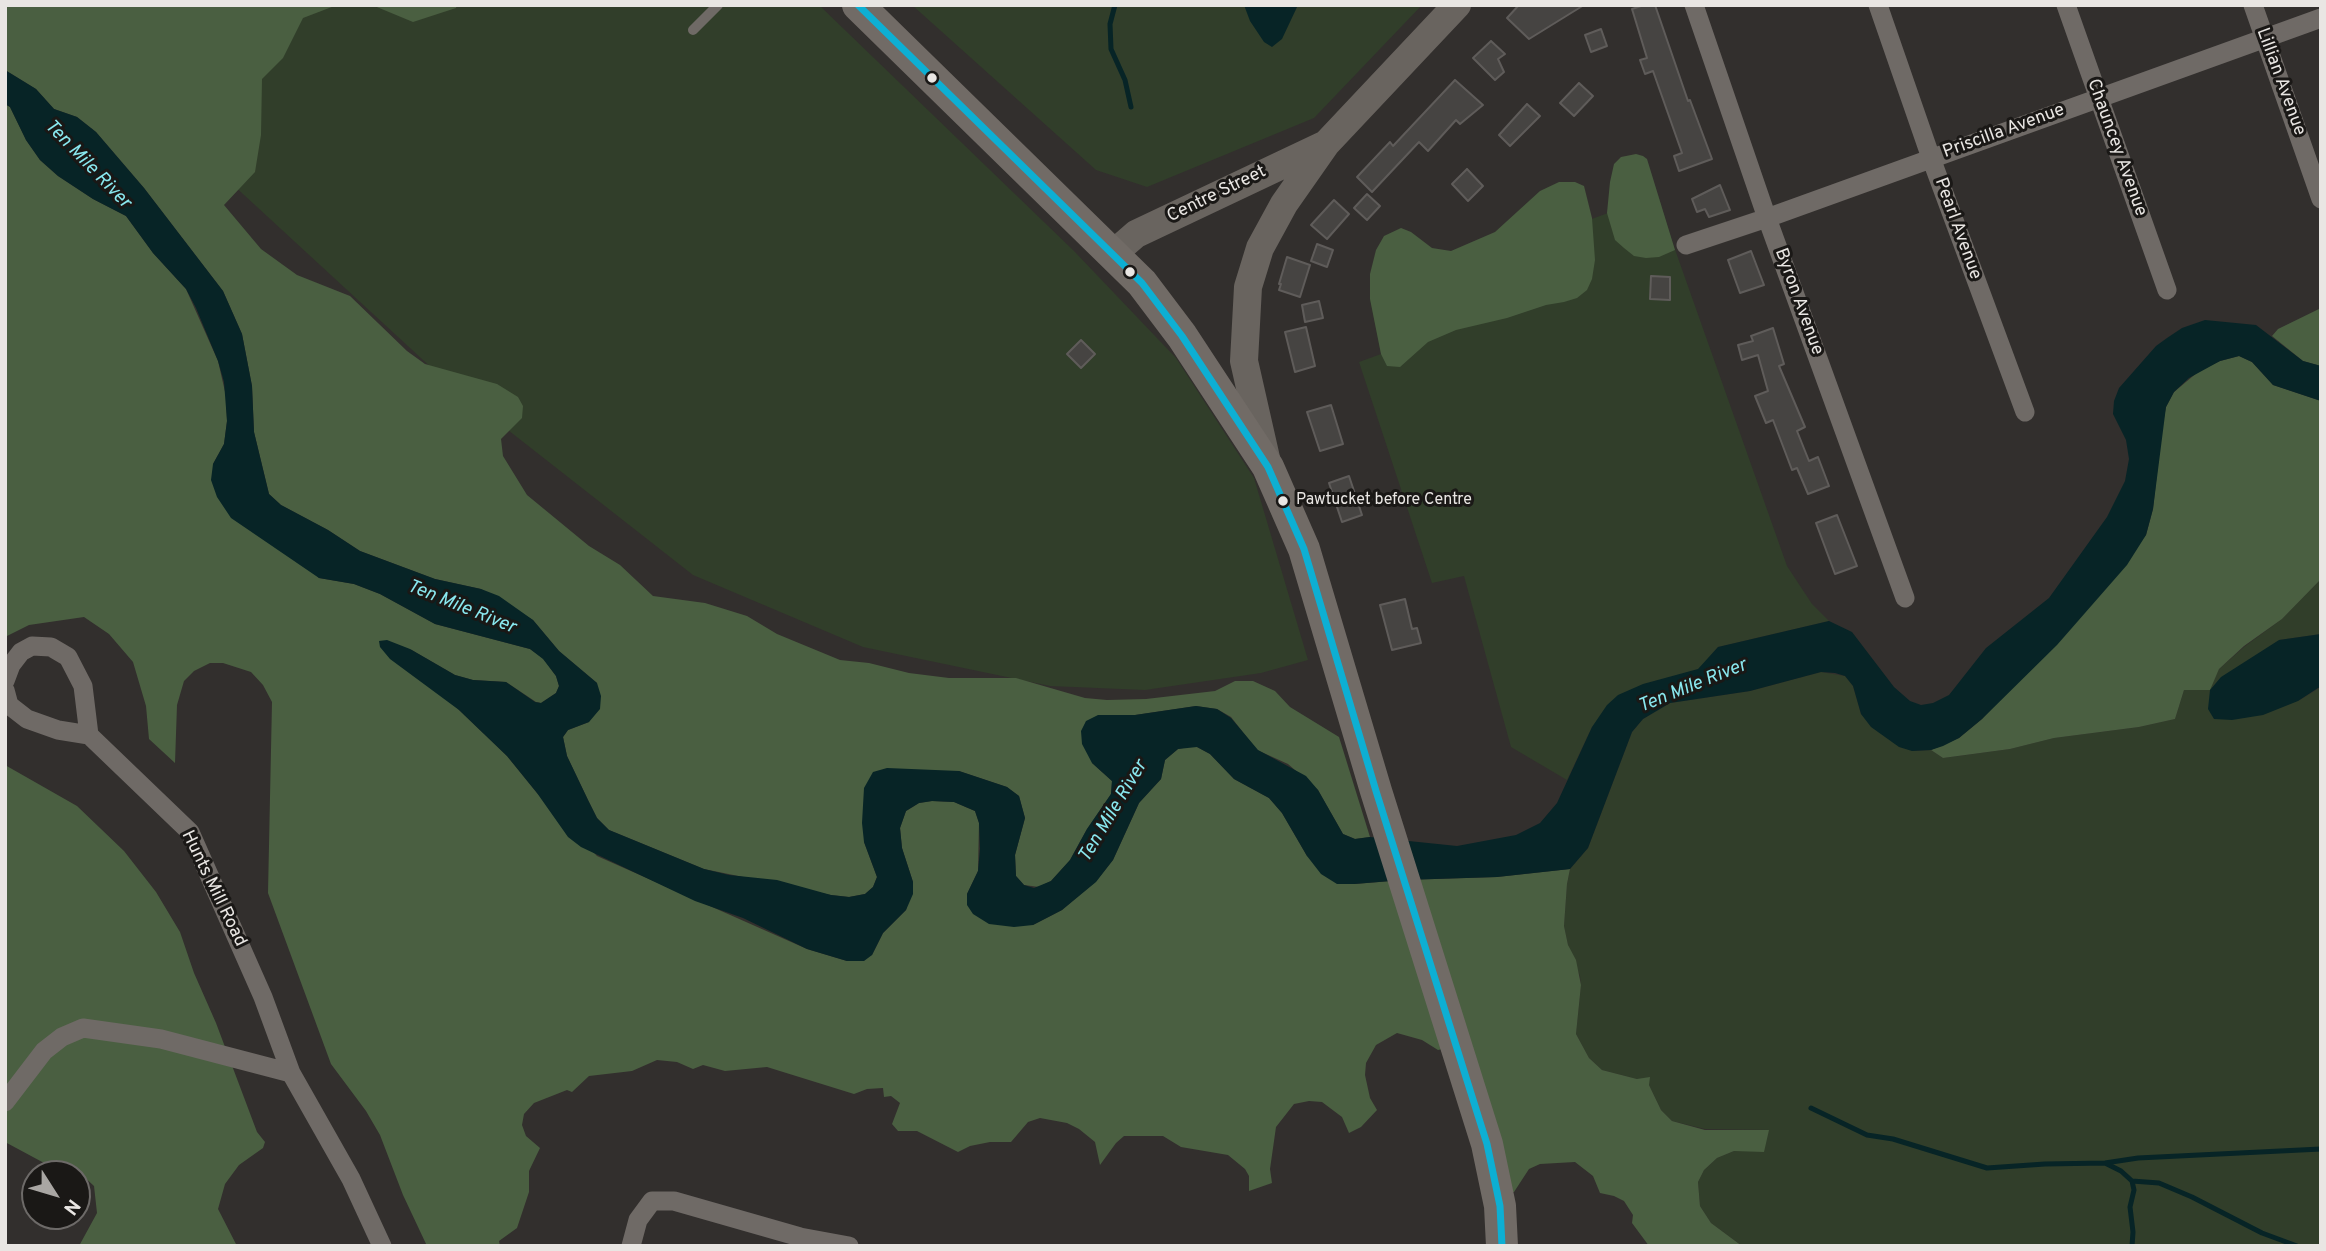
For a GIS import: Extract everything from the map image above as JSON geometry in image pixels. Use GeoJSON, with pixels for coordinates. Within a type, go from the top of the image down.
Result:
{"type":"FeatureCollection","features":[{"type":"Feature","properties":{"kind":"main road"},"geometry":{"type":"LineString","coordinates":[[858,5],[1113,254],[1166,312],[1268,467],[1304,549],[1372,779],[1488,1144],[1500,1206],[1502,1246]]}},
{"type":"Feature","properties":{"kind":"main road","name":"Centre Street"},"geometry":{"type":"LineString","coordinates":[[1268,467],[1244,361],[1248,287],[1260,248],[1278,215],[1326,144],[1457,5]]}},
{"type":"Feature","properties":{"kind":"main road","name":"Centre Street"},"geometry":{"type":"LineString","coordinates":[[1113,254],[1136,234],[1326,144]]}},
{"type":"Feature","properties":{"kind":"street","name":"Byron Avenue"},"geometry":{"type":"LineString","coordinates":[[1694,5],[1767,218],[1905,598]]}},
{"type":"Feature","properties":{"kind":"street","name":"Pearl Avenue"},"geometry":{"type":"LineString","coordinates":[[1878,5],[1931,158],[2025,412]]}},
{"type":"Feature","properties":{"kind":"street","name":"Chauncey Avenue"},"geometry":{"type":"LineString","coordinates":[[2066,5],[2168,290]]}},
{"type":"Feature","properties":{"kind":"street","name":"Lillian Avenue"},"geometry":{"type":"LineString","coordinates":[[2253,5],[2321,199]]}},
{"type":"Feature","properties":{"kind":"street","name":"Priscilla Avenue"},"geometry":{"type":"LineString","coordinates":[[1686,245],[2321,18]]}},
{"type":"Feature","properties":{"kind":"street"},"geometry":{"type":"LineString","coordinates":[[5,681],[11,665],[21,652],[32,646],[51,647],[68,657],[83,686],[89,735],[58,730],[27,719],[9,705],[5,690]]}},
{"type":"Feature","properties":{"kind":"street","name":"Hunts Mill Road"},"geometry":{"type":"LineString","coordinates":[[89,735],[190,832],[263,998],[291,1073],[351,1179],[382,1246]]}},
{"type":"Feature","properties":{"kind":"street"},"geometry":{"type":"LineString","coordinates":[[5,1102],[44,1051],[62,1037],[83,1028],[161,1039],[291,1073]]}},
{"type":"Feature","properties":{"kind":"street"},"geometry":{"type":"LineString","coordinates":[[631,1246],[638,1220],[652,1200],[674,1201],[800,1237],[849,1246]]}},
{"type":"Feature","properties":{"kind":"lane"},"geometry":{"type":"LineString","coordinates":[[693,30],[718,5]]}},
{"type":"Feature","properties":{"kind":"green space"},"geometry":{"type":"Polygon","coordinates":[[[5,5],[337,5],[303,18],[283,58],[262,79],[261,135],[255,172],[224,205],[261,249],[297,275],[350,296],[407,351],[425,364],[497,384],[518,397],[523,406],[522,418],[501,439],[503,456],[527,495],[589,546],[620,565],[653,596],[705,603],[747,616],[777,634],[840,660],[949,678],[1016,678],[1085,698],[1107,700],[1146,699],[1215,691],[1235,681],[1253,681],[1275,691],[1290,707],[1339,737],[1370,837],[1355,839],[1343,834],[1318,790],[1288,764],[1257,750],[1231,717],[1217,709],[1196,706],[1135,715],[1099,715],[1092,763],[1112,781],[1111,794],[1070,860],[1051,881],[1039,887],[1024,885],[1016,876],[1015,855],[1025,818],[1019,796],[1007,787],[959,771],[914,771],[864,842],[877,877],[873,887],[865,894],[849,897],[704,869],[609,830],[597,818],[588,800],[567,756],[563,737],[568,730],[589,722],[597,683],[559,651],[533,620],[481,589],[435,579],[360,551],[281,505],[269,494],[254,432],[252,386],[242,334],[223,291],[144,188],[96,132],[77,117],[54,109],[36,89],[5,70],[5,5]]]}},
{"type":"Feature","properties":{"kind":"green space"},"geometry":{"type":"Polygon","coordinates":[[[313,5],[819,5],[1074,251],[1176,358],[1254,478],[1308,660],[1261,673],[1145,690],[1050,686],[863,647],[693,575],[448,383],[179,135],[313,5]]]}},
{"type":"Feature","properties":{"kind":"green space"},"geometry":{"type":"Polygon","coordinates":[[[372,5],[457,5],[456,8],[413,22],[372,5]]]}},
{"type":"Feature","properties":{"kind":"green space"},"geometry":{"type":"Polygon","coordinates":[[[912,5],[1422,5],[1314,118],[1147,187],[1096,170],[912,5]]]}},
{"type":"Feature","properties":{"kind":"green space"},"geometry":{"type":"Polygon","coordinates":[[[5,104],[10,107],[26,140],[40,160],[58,176],[93,199],[126,216],[153,253],[186,289],[218,361],[226,396],[224,444],[213,464],[319,578],[354,584],[380,594],[435,624],[530,649],[543,658],[556,676],[559,686],[556,693],[541,703],[506,682],[473,680],[455,675],[410,649],[459,710],[507,756],[537,793],[597,856],[807,949],[847,961],[872,955],[883,933],[906,910],[913,882],[902,848],[900,828],[906,811],[919,803],[954,802],[975,811],[979,823],[978,871],[967,894],[1033,925],[1062,910],[1096,881],[1113,860],[1139,803],[1161,779],[1165,760],[1178,749],[1197,747],[1210,754],[1234,779],[1269,798],[1282,813],[1307,856],[1355,884],[1497,877],[1570,869],[1564,926],[1568,945],[1576,960],[1581,985],[1576,1034],[1589,1058],[1602,1070],[1637,1079],[1650,1077],[1649,1085],[1661,1110],[1672,1121],[1705,1130],[1769,1130],[1764,1152],[1734,1151],[1717,1158],[1704,1170],[1698,1182],[1700,1206],[1711,1223],[1742,1246],[1649,1246],[1632,1223],[1633,1215],[1624,1201],[1600,1193],[1593,1176],[1575,1162],[1540,1164],[1529,1169],[1514,1192],[1493,1193],[1451,1047],[1438,1050],[1422,1040],[1397,1033],[1376,1045],[1366,1063],[1365,1075],[1370,1098],[1377,1110],[1361,1127],[1349,1133],[1342,1117],[1322,1102],[1294,1104],[1276,1127],[1270,1169],[1272,1183],[1249,1191],[1249,1176],[1245,1169],[1228,1155],[1181,1147],[1163,1136],[1124,1136],[1100,1165],[1095,1142],[1079,1129],[1067,1123],[1040,1118],[1028,1122],[1011,1142],[990,1142],[970,1146],[958,1152],[917,1131],[898,1131],[892,1124],[900,1103],[891,1096],[884,1097],[883,1088],[867,1089],[854,1094],[767,1067],[725,1071],[703,1065],[693,1069],[677,1062],[657,1060],[632,1071],[589,1076],[572,1092],[567,1090],[534,1103],[524,1114],[522,1125],[526,1136],[540,1148],[529,1171],[529,1192],[517,1228],[499,1241],[500,1246],[427,1246],[403,1195],[380,1135],[366,1111],[331,1064],[268,893],[272,702],[263,685],[251,672],[223,663],[210,663],[194,671],[184,681],[177,705],[175,763],[149,739],[146,706],[133,662],[109,634],[84,617],[29,625],[5,637],[5,104]]]}},
{"type":"Feature","properties":{"kind":"green space"},"geometry":{"type":"Polygon","coordinates":[[[1636,154],[1647,159],[1675,250],[1659,257],[1634,256],[1624,248],[1615,240],[1607,213],[1614,164],[1621,157],[1636,154]]]}},
{"type":"Feature","properties":{"kind":"green space"},"geometry":{"type":"Polygon","coordinates":[[[1559,182],[1575,182],[1584,186],[1592,218],[1595,260],[1587,290],[1577,298],[1564,302],[1456,330],[1428,342],[1400,367],[1387,366],[1381,354],[1370,299],[1370,274],[1376,250],[1384,236],[1401,228],[1432,248],[1451,251],[1495,232],[1540,191],[1559,182]]]}},
{"type":"Feature","properties":{"kind":"green space"},"geometry":{"type":"Polygon","coordinates":[[[1658,195],[1787,566],[1812,604],[1829,621],[1718,647],[1699,669],[1685,673],[1592,727],[1567,780],[1511,747],[1464,576],[1432,583],[1359,362],[1381,354],[1370,299],[1658,195]]]}},
{"type":"Feature","properties":{"kind":"green space"},"geometry":{"type":"Polygon","coordinates":[[[2321,308],[2321,366],[2303,361],[2272,336],[2278,329],[2321,308]]]}},
{"type":"Feature","properties":{"kind":"green space"},"geometry":{"type":"Polygon","coordinates":[[[2239,356],[2252,362],[2273,385],[2321,401],[2321,579],[2282,619],[2244,646],[2219,669],[2210,690],[2184,690],[2175,719],[2139,727],[2054,738],[2010,749],[1943,758],[1931,750],[1959,738],[1982,719],[2146,535],[2153,509],[2166,407],[2174,392],[2199,371],[2239,356]]]}},
{"type":"Feature","properties":{"kind":"green space"},"geometry":{"type":"Polygon","coordinates":[[[2321,579],[2321,634],[2279,640],[2298,701],[2321,687],[2321,1246],[1742,1246],[1711,1223],[1700,1206],[1698,1182],[1704,1170],[1717,1158],[1734,1151],[1753,1150],[1764,1146],[1768,1130],[1705,1129],[1672,1121],[1661,1110],[1649,1085],[1602,1070],[1589,1058],[1576,1034],[1580,976],[1564,926],[1570,869],[1588,848],[1632,732],[1643,719],[1670,703],[1750,691],[1821,672],[1845,676],[1853,686],[1861,714],[1912,751],[1931,750],[1943,758],[2010,749],[2054,738],[2139,727],[2175,719],[2184,690],[2210,686],[2219,669],[2282,619],[2321,579]]]}},
{"type":"Feature","properties":{"kind":"green space"},"geometry":{"type":"Polygon","coordinates":[[[5,765],[77,806],[124,851],[156,892],[180,932],[257,1132],[265,1142],[263,1148],[239,1165],[225,1184],[218,1209],[237,1246],[79,1246],[88,1230],[91,1230],[97,1213],[94,1186],[91,1183],[91,1160],[39,1160],[5,1142],[5,765]]]}},
{"type":"Feature","properties":{"kind":"water"},"geometry":{"type":"Polygon","coordinates":[[[1244,5],[1298,5],[1282,39],[1272,47],[1264,42],[1250,21],[1244,5]]]}},
{"type":"Feature","properties":{"kind":"water","name":"Ten Mile River"},"geometry":{"type":"Polygon","coordinates":[[[5,70],[36,89],[54,109],[77,117],[96,132],[144,188],[223,291],[242,334],[252,386],[254,432],[269,494],[281,505],[360,551],[435,579],[481,589],[499,596],[533,620],[559,651],[597,683],[601,696],[600,709],[589,722],[568,730],[563,737],[567,756],[588,800],[597,818],[609,830],[704,869],[729,875],[777,880],[831,895],[849,897],[865,894],[873,887],[877,877],[864,842],[862,823],[864,788],[873,772],[887,768],[959,771],[1007,787],[1019,796],[1025,818],[1015,855],[1016,876],[1024,885],[1034,888],[1051,881],[1070,860],[1111,794],[1112,781],[1092,763],[1082,744],[1081,731],[1086,721],[1098,715],[1135,715],[1196,706],[1217,709],[1231,718],[1258,750],[1306,776],[1318,790],[1343,834],[1355,839],[1370,837],[1457,846],[1516,835],[1540,823],[1557,803],[1592,727],[1607,705],[1618,695],[1643,684],[1698,669],[1718,647],[1829,621],[1852,632],[1894,687],[1910,701],[1921,705],[1933,703],[1949,695],[1986,648],[2049,598],[2107,517],[2125,481],[2129,459],[2126,440],[2113,414],[2114,401],[2119,388],[2156,346],[2182,328],[2205,320],[2256,325],[2303,361],[2321,366],[2321,401],[2273,385],[2252,362],[2239,356],[2220,361],[2189,378],[2174,392],[2166,407],[2153,509],[2146,535],[2127,565],[2057,645],[1982,719],[1959,738],[1943,746],[1912,751],[1899,747],[1871,727],[1861,714],[1853,686],[1845,676],[1835,673],[1821,672],[1750,691],[1670,703],[1643,719],[1632,732],[1588,848],[1570,869],[1497,877],[1354,884],[1337,884],[1321,874],[1282,813],[1269,798],[1234,779],[1210,754],[1197,747],[1178,749],[1165,760],[1161,779],[1139,803],[1113,860],[1096,882],[1062,910],[1033,925],[1014,927],[989,924],[973,914],[967,905],[967,894],[978,871],[980,849],[979,823],[975,811],[954,802],[932,801],[919,803],[906,811],[900,828],[902,848],[913,882],[913,894],[906,910],[883,933],[872,955],[864,961],[847,961],[807,949],[743,918],[695,901],[581,847],[568,837],[507,756],[459,710],[390,659],[380,647],[379,641],[387,640],[410,649],[455,675],[473,680],[506,682],[535,702],[541,703],[556,693],[559,686],[556,676],[543,659],[530,649],[435,624],[380,594],[354,584],[319,578],[231,518],[217,497],[211,480],[213,464],[224,444],[227,421],[224,382],[196,308],[186,289],[153,253],[126,216],[93,199],[58,176],[40,160],[26,140],[10,107],[5,104],[5,70]]]}},
{"type":"Feature","properties":{"kind":"water"},"geometry":{"type":"Polygon","coordinates":[[[2321,634],[2321,687],[2298,701],[2263,715],[2232,720],[2214,719],[2208,709],[2210,690],[2221,677],[2279,640],[2321,634]]]}},
{"type":"Feature","properties":{"kind":"building"},"geometry":{"type":"Polygon","coordinates":[[[1519,5],[1584,5],[1529,39],[1507,18],[1519,5]]]}},
{"type":"Feature","properties":{"kind":"building"},"geometry":{"type":"Polygon","coordinates":[[[1655,5],[1688,101],[1690,100],[1712,159],[1679,171],[1674,156],[1682,153],[1653,71],[1645,74],[1640,60],[1647,58],[1632,9],[1655,5]]]}},
{"type":"Feature","properties":{"kind":"building"},"geometry":{"type":"Polygon","coordinates":[[[1601,29],[1607,46],[1591,52],[1585,35],[1601,29]]]}},
{"type":"Feature","properties":{"kind":"building"},"geometry":{"type":"Polygon","coordinates":[[[1491,41],[1505,54],[1498,59],[1504,72],[1495,80],[1473,58],[1491,41]]]}},
{"type":"Feature","properties":{"kind":"building"},"geometry":{"type":"Polygon","coordinates":[[[1455,80],[1483,105],[1460,124],[1456,120],[1428,151],[1419,142],[1372,192],[1357,177],[1390,142],[1393,146],[1455,80]]]}},
{"type":"Feature","properties":{"kind":"building"},"geometry":{"type":"Polygon","coordinates":[[[1579,83],[1593,96],[1574,116],[1560,103],[1579,83]]]}},
{"type":"Feature","properties":{"kind":"building"},"geometry":{"type":"Polygon","coordinates":[[[1527,104],[1540,116],[1510,146],[1499,135],[1527,104]]]}},
{"type":"Feature","properties":{"kind":"building"},"geometry":{"type":"Polygon","coordinates":[[[1467,169],[1483,186],[1468,201],[1452,184],[1467,169]]]}},
{"type":"Feature","properties":{"kind":"building"},"geometry":{"type":"Polygon","coordinates":[[[1720,185],[1730,210],[1709,217],[1705,209],[1697,212],[1692,199],[1720,185]]]}},
{"type":"Feature","properties":{"kind":"building"},"geometry":{"type":"Polygon","coordinates":[[[1367,194],[1380,206],[1367,220],[1354,208],[1367,194]]]}},
{"type":"Feature","properties":{"kind":"building"},"geometry":{"type":"Polygon","coordinates":[[[1334,200],[1349,214],[1327,239],[1311,225],[1334,200]]]}},
{"type":"Feature","properties":{"kind":"building"},"geometry":{"type":"Polygon","coordinates":[[[1317,244],[1333,250],[1327,267],[1311,261],[1317,244]]]}},
{"type":"Feature","properties":{"kind":"building"},"geometry":{"type":"Polygon","coordinates":[[[1751,251],[1764,285],[1740,293],[1728,260],[1751,251]]]}},
{"type":"Feature","properties":{"kind":"building"},"geometry":{"type":"Polygon","coordinates":[[[1287,257],[1310,265],[1300,297],[1279,290],[1287,257]]]}},
{"type":"Feature","properties":{"kind":"building"},"geometry":{"type":"Polygon","coordinates":[[[1651,276],[1670,277],[1670,300],[1650,299],[1651,276]]]}},
{"type":"Feature","properties":{"kind":"building"},"geometry":{"type":"Polygon","coordinates":[[[1319,301],[1323,318],[1305,322],[1302,305],[1319,301]]]}},
{"type":"Feature","properties":{"kind":"building"},"geometry":{"type":"Polygon","coordinates":[[[1306,327],[1315,366],[1295,372],[1285,332],[1306,327]]]}},
{"type":"Feature","properties":{"kind":"building"},"geometry":{"type":"Polygon","coordinates":[[[1773,328],[1784,364],[1779,366],[1805,427],[1797,431],[1809,461],[1818,457],[1829,486],[1808,494],[1797,468],[1792,470],[1773,420],[1766,423],[1755,396],[1768,391],[1758,355],[1742,360],[1738,345],[1753,341],[1751,336],[1773,328]]]}},
{"type":"Feature","properties":{"kind":"building"},"geometry":{"type":"Polygon","coordinates":[[[1081,340],[1095,354],[1081,368],[1067,354],[1081,340]]]}},
{"type":"Feature","properties":{"kind":"building"},"geometry":{"type":"Polygon","coordinates":[[[1331,405],[1343,444],[1320,451],[1307,412],[1331,405]]]}},
{"type":"Feature","properties":{"kind":"building"},"geometry":{"type":"Polygon","coordinates":[[[1349,476],[1362,515],[1342,522],[1329,483],[1349,476]]]}},
{"type":"Feature","properties":{"kind":"building"},"geometry":{"type":"Polygon","coordinates":[[[1837,515],[1857,566],[1835,574],[1816,523],[1837,515]]]}},
{"type":"Feature","properties":{"kind":"building"},"geometry":{"type":"Polygon","coordinates":[[[1405,599],[1412,629],[1417,628],[1421,643],[1392,650],[1380,605],[1405,599]]]}},
{"type":"Feature","properties":{"kind":"waterway"},"geometry":{"type":"LineString","coordinates":[[1115,5],[1110,24],[1111,49],[1125,80],[1131,107]]}},
{"type":"Feature","properties":{"kind":"waterway"},"geometry":{"type":"LineString","coordinates":[[1811,1108],[1867,1135],[1893,1139],[1987,1168],[2321,1149]]}},
{"type":"Feature","properties":{"kind":"waterway"},"geometry":{"type":"LineString","coordinates":[[2105,1163],[2121,1171],[2132,1181],[2159,1183],[2262,1233],[2297,1246]]}},
{"type":"Feature","properties":{"kind":"waterway"},"geometry":{"type":"LineString","coordinates":[[2132,1181],[2132,1246]]}},
{"type":"Feature","properties":{"kind":"transit line"},"geometry":{"type":"LineString","coordinates":[[858,5],[1142,283],[1182,336],[1268,467],[1304,549],[1376,791],[1487,1144],[1500,1206],[1502,1246]]}},
{"type":"Feature","properties":{"kind":"place","name":"Pawtucket before Centre"},"geometry":{"type":"Point","coordinates":[1283,501]}}]}
